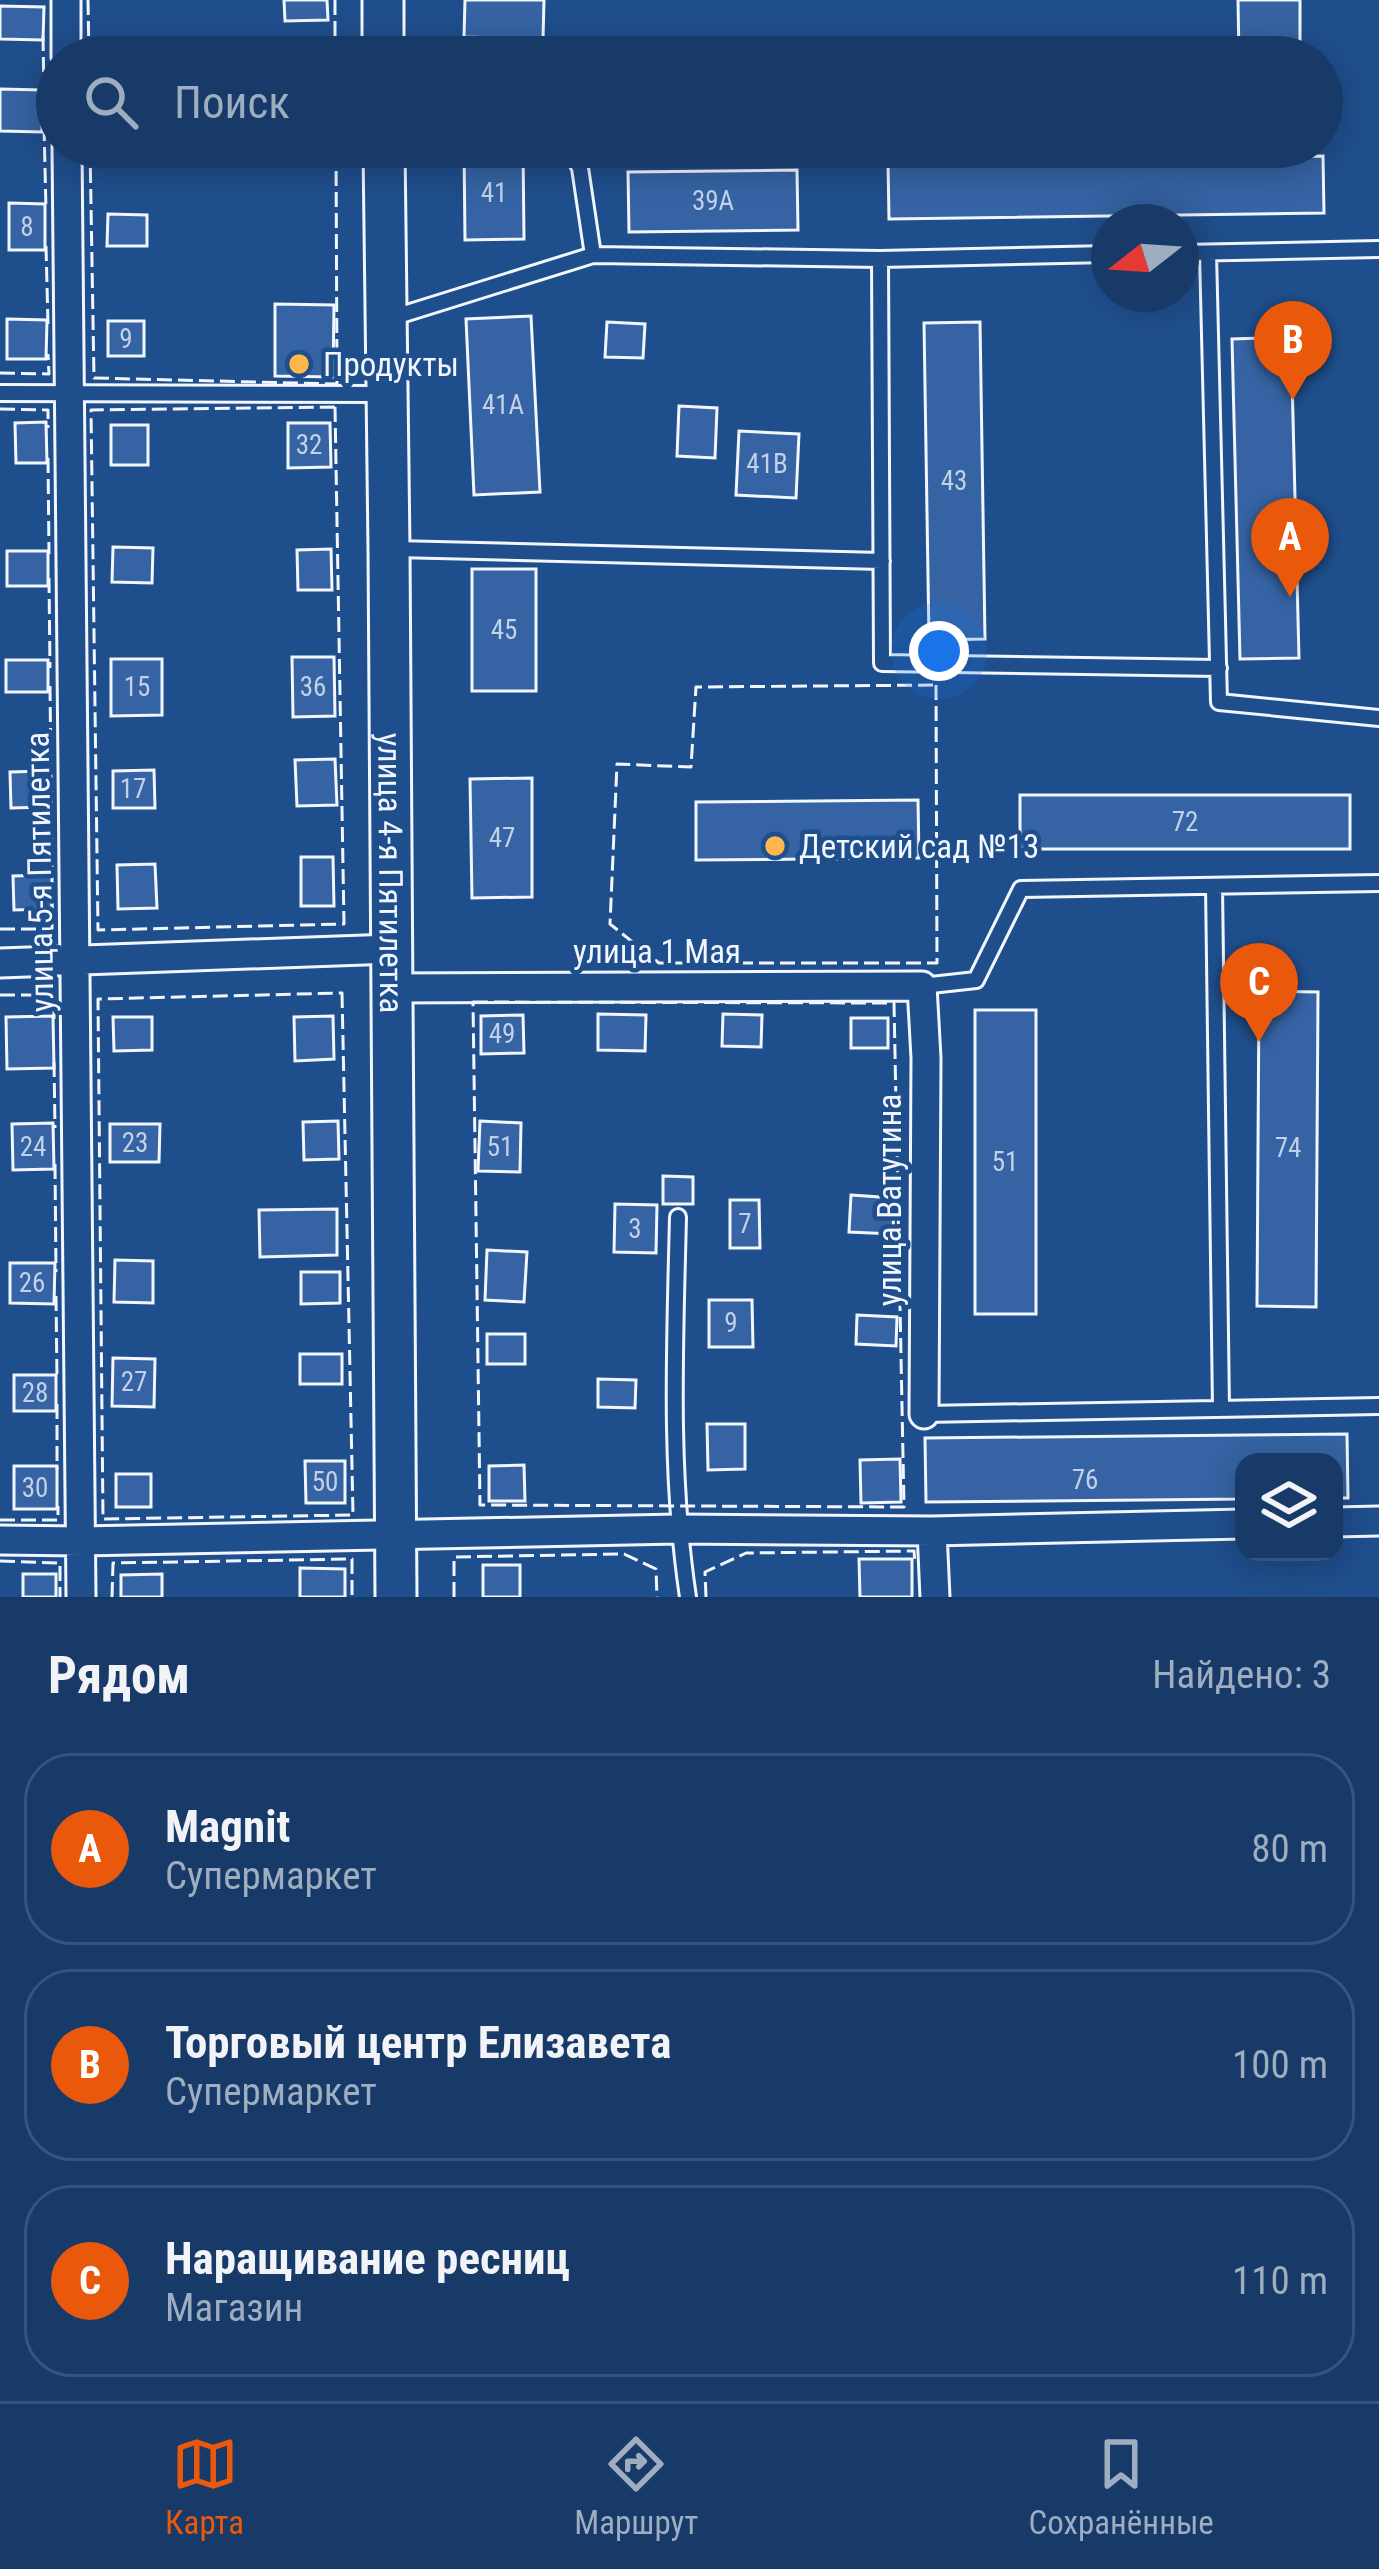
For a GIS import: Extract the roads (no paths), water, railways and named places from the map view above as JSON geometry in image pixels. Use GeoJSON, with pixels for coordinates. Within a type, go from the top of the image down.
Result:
{"type":"FeatureCollection","features":[{"type":"Feature","properties":{"kind":"street"},"geometry":{"type":"LineString","coordinates":[[66,0],[67,36]]}},
{"type":"Feature","properties":{"kind":"street"},"geometry":{"type":"LineString","coordinates":[[382,0],[383,36]]}},
{"type":"Feature","properties":{"kind":"street","name":"улица 5-я Пятилетка"},"geometry":{"type":"LineString","coordinates":[[68,168],[81,1597]]}},
{"type":"Feature","properties":{"kind":"street","name":"улица 4-я Пятилетка"},"geometry":{"type":"LineString","coordinates":[[384,168],[396,1597]]}},
{"type":"Feature","properties":{"kind":"street","name":"улица 1 Мая"},"geometry":{"type":"LineString","coordinates":[[0,963],[393,968],[922,986]]}},
{"type":"Feature","properties":{"kind":"street","name":"улица Ватутина"},"geometry":{"type":"LineString","coordinates":[[922,986],[925,1414]]}},
{"type":"Feature","properties":{"kind":"street"},"geometry":{"type":"LineString","coordinates":[[1343,1522],[1379,1521]]}},
{"type":"Feature","properties":{"kind":"street"},"geometry":{"type":"LineString","coordinates":[[0,1540],[1235,1524]]}},
{"type":"Feature","properties":{"kind":"street"},"geometry":{"type":"LineString","coordinates":[[932,1531],[935,1597]]}},
{"type":"Feature","properties":{"kind":"lane"},"geometry":{"type":"LineString","coordinates":[[580,168],[593,255]]}},
{"type":"Feature","properties":{"kind":"lane"},"geometry":{"type":"LineString","coordinates":[[1199,253],[1379,249]]}},
{"type":"Feature","properties":{"kind":"lane"},"geometry":{"type":"LineString","coordinates":[[1208,253],[1219,702],[1379,718]]}},
{"type":"Feature","properties":{"kind":"lane"},"geometry":{"type":"LineString","coordinates":[[386,320],[593,255],[880,259],[1091,254]]}},
{"type":"Feature","properties":{"kind":"lane"},"geometry":{"type":"LineString","coordinates":[[880,259],[882,663],[1219,668]]}},
{"type":"Feature","properties":{"kind":"lane"},"geometry":{"type":"LineString","coordinates":[[0,393],[388,394]]}},
{"type":"Feature","properties":{"kind":"lane"},"geometry":{"type":"LineString","coordinates":[[389,549],[882,561]]}},
{"type":"Feature","properties":{"kind":"lane"},"geometry":{"type":"LineString","coordinates":[[922,986],[976,980],[1021,889],[1379,884]]}},
{"type":"Feature","properties":{"kind":"lane"},"geometry":{"type":"LineString","coordinates":[[1214,886],[1221,1409]]}},
{"type":"Feature","properties":{"kind":"lane"},"geometry":{"type":"LineString","coordinates":[[678,1217],[674,1394],[678,1529],[688,1597]]}},
{"type":"Feature","properties":{"kind":"lane"},"geometry":{"type":"LineString","coordinates":[[925,1414],[1379,1406]]}},
{"type":"Feature","properties":{"kind":"place","name":"Продукты"},"geometry":{"type":"Point","coordinates":[299,364]}},
{"type":"Feature","properties":{"kind":"place","name":"Торговый центр Елизавета"},"geometry":{"type":"Point","coordinates":[1293,400]}},
{"type":"Feature","properties":{"kind":"place","name":"Magnit"},"geometry":{"type":"Point","coordinates":[1290,597]}},
{"type":"Feature","properties":{"kind":"place","name":"Детский сад №13"},"geometry":{"type":"Point","coordinates":[775,846]}},
{"type":"Feature","properties":{"kind":"place","name":"Наращивание ресниц"},"geometry":{"type":"Point","coordinates":[1259,1042]}}]}
